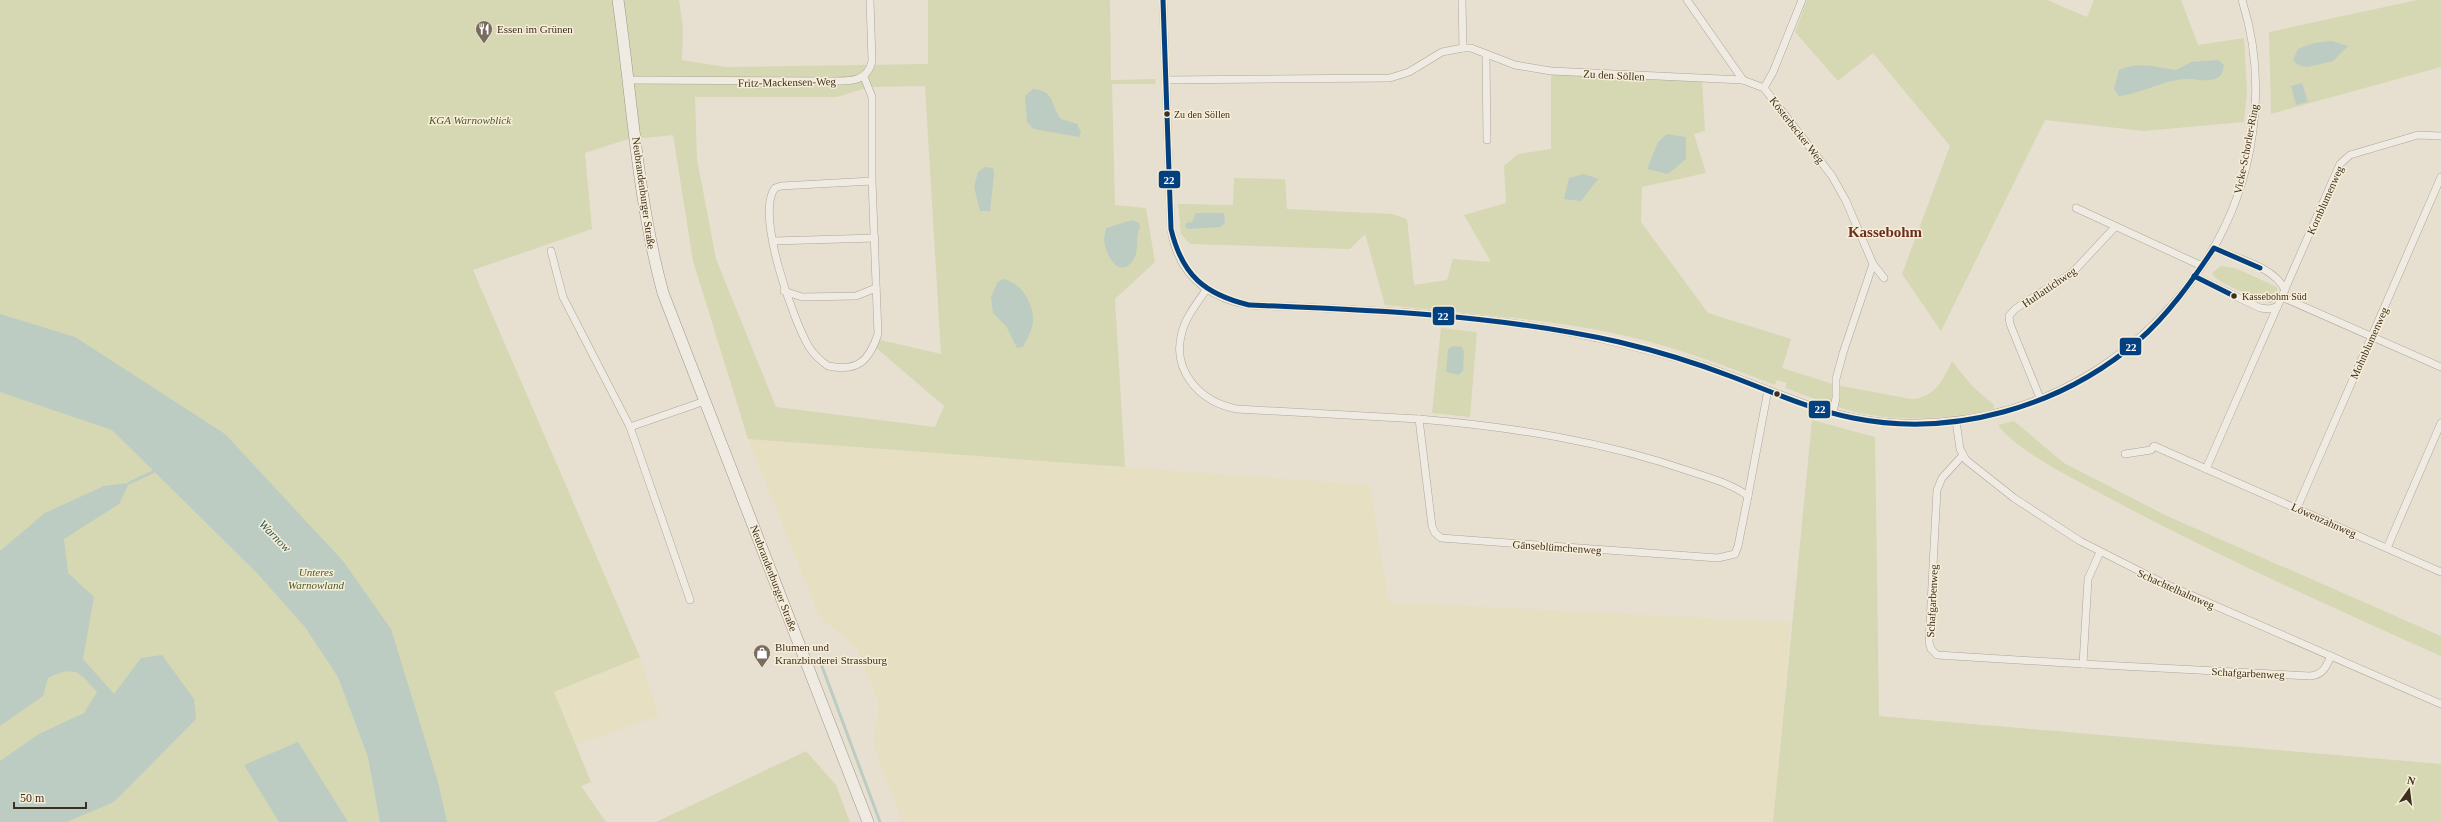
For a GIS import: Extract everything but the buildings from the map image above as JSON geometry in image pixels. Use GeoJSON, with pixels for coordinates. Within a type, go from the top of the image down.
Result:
{"type":"FeatureCollection","features":[{"type":"Feature","properties":{"kind":"main road","name":"Neubrandenburger Straße"},"geometry":{"type":"LineString","coordinates":[[618,0],[642,195],[652,252],[663,293],[868,822]]}},
{"type":"Feature","properties":{"kind":"street"},"geometry":{"type":"LineString","coordinates":[[870,0],[872,61],[870,71],[864,76],[872,97],[872,181],[878,334],[874,346],[866,359],[858,364],[839,368],[828,366],[810,348],[784,291],[773,241],[769,199],[775,188],[872,181]]}},
{"type":"Feature","properties":{"kind":"street","name":"Vicke-Schorler-Ring"},"geometry":{"type":"LineString","coordinates":[[1163,0],[1173,242],[1184,267],[1206,290],[1231,302],[1249,305],[1409,314],[1494,322],[1588,336],[1674,357],[1833,412],[1868,421],[1892,423],[1956,421],[1993,415],[2040,398],[2080,380],[2126,350],[2159,320],[2202,266],[2214,248],[2228,221],[2238,193],[2256,102],[2257,81],[2252,39],[2242,0]]}},
{"type":"Feature","properties":{"kind":"street"},"geometry":{"type":"LineString","coordinates":[[1462,0],[1463,48]]}},
{"type":"Feature","properties":{"kind":"street"},"geometry":{"type":"LineString","coordinates":[[1687,0],[1743,80]]}},
{"type":"Feature","properties":{"kind":"street"},"geometry":{"type":"LineString","coordinates":[[1764,88],[1773,72],[1802,0]]}},
{"type":"Feature","properties":{"kind":"street","name":"Zu den Söllen"},"geometry":{"type":"LineString","coordinates":[[1166,80],[1390,78],[1409,72],[1442,52],[1463,48],[1515,65],[1551,71],[1743,80]]}},
{"type":"Feature","properties":{"kind":"street"},"geometry":{"type":"LineString","coordinates":[[1486,55],[1487,140]]}},
{"type":"Feature","properties":{"kind":"street","name":"Fritz-Mackensen-Weg"},"geometry":{"type":"LineString","coordinates":[[629,80],[827,81],[855,80],[864,76]]}},
{"type":"Feature","properties":{"kind":"street","name":"Kösterbecker Weg"},"geometry":{"type":"LineString","coordinates":[[1743,80],[1764,88],[1832,176],[1846,201],[1873,264],[1884,278]]}},
{"type":"Feature","properties":{"kind":"street","name":"Kornblumenweg"},"geometry":{"type":"LineString","coordinates":[[2277,307],[2344,159],[2362,151],[2418,135],[2441,136]]}},
{"type":"Feature","properties":{"kind":"street","name":"Mohnblumenweg"},"geometry":{"type":"LineString","coordinates":[[2297,508],[2441,177]]}},
{"type":"Feature","properties":{"kind":"street"},"geometry":{"type":"LineString","coordinates":[[2076,208],[2202,266]]}},
{"type":"Feature","properties":{"kind":"street","name":"Huflattichweg"},"geometry":{"type":"LineString","coordinates":[[2040,398],[2010,324],[2009,316],[2015,309],[2073,272],[2115,227]]}},
{"type":"Feature","properties":{"kind":"street"},"geometry":{"type":"LineString","coordinates":[[773,241],[875,238]]}},
{"type":"Feature","properties":{"kind":"street"},"geometry":{"type":"LineString","coordinates":[[2214,248],[2270,273],[2280,280],[2283,293],[2372,337],[2441,367]]}},
{"type":"Feature","properties":{"kind":"street"},"geometry":{"type":"LineString","coordinates":[[551,251],[564,297],[630,427],[690,600]]}},
{"type":"Feature","properties":{"kind":"street"},"geometry":{"type":"LineString","coordinates":[[1833,412],[1836,398],[1836,379],[1843,353],[1873,264]]}},
{"type":"Feature","properties":{"kind":"street"},"geometry":{"type":"LineString","coordinates":[[2194,276],[2260,308],[2269,309],[2277,307]]}},
{"type":"Feature","properties":{"kind":"street"},"geometry":{"type":"LineString","coordinates":[[784,291],[802,297],[856,296],[876,288]]}},
{"type":"Feature","properties":{"kind":"street"},"geometry":{"type":"LineString","coordinates":[[1206,290],[1186,322],[1179,345],[1179,358],[1189,380],[1197,391],[1209,400],[1223,406],[1237,409],[1419,420],[1512,428],[1580,440],[1682,468],[1718,481],[1748,496]]}},
{"type":"Feature","properties":{"kind":"street"},"geometry":{"type":"LineString","coordinates":[[2206,468],[2277,307]]}},
{"type":"Feature","properties":{"kind":"street","name":"Gänseblümchenweg"},"geometry":{"type":"LineString","coordinates":[[1419,420],[1432,526],[1435,533],[1448,540],[1718,558],[1729,557],[1735,554],[1738,546],[1768,390]]}},
{"type":"Feature","properties":{"kind":"street"},"geometry":{"type":"LineString","coordinates":[[630,427],[705,401]]}},
{"type":"Feature","properties":{"kind":"street"},"geometry":{"type":"LineString","coordinates":[[1956,421],[1962,456]]}},
{"type":"Feature","properties":{"kind":"street"},"geometry":{"type":"LineString","coordinates":[[2386,548],[2441,423]]}},
{"type":"Feature","properties":{"kind":"street","name":"Löwenzahnweg"},"geometry":{"type":"LineString","coordinates":[[2125,454],[2151,450],[2154,446],[2441,572]]}},
{"type":"Feature","properties":{"kind":"street","name":"Schachtelhalmweg"},"geometry":{"type":"LineString","coordinates":[[1962,456],[2014,498],[2100,552],[2164,584],[2441,704]]}},
{"type":"Feature","properties":{"kind":"street","name":"Schafgarbenweg"},"geometry":{"type":"LineString","coordinates":[[1962,456],[1942,478],[1937,490],[1929,642],[1931,649],[1937,655],[1944,657],[2310,676],[2316,676],[2324,670],[2331,656]]}},
{"type":"Feature","properties":{"kind":"street"},"geometry":{"type":"LineString","coordinates":[[2083,664],[2088,579],[2100,552]]}},
{"type":"Feature","properties":{"kind":"shaded area"},"geometry":{"type":"Polygon","coordinates":[[[748,439],[1370,485],[1389,602],[1791,622],[1773,822],[902,822],[873,743],[879,703],[857,649],[819,616],[748,439]]]}},
{"type":"Feature","properties":{"kind":"shaded area"},"geometry":{"type":"Polygon","coordinates":[[[640,657],[659,716],[575,745],[554,692],[640,657]]]}},
{"type":"Feature","properties":{"kind":"green space","name":"Unteres Warnowland"},"geometry":{"type":"Polygon","coordinates":[[[0,0],[679,0],[683,28],[682,60],[725,67],[928,64],[928,0],[1110,0],[1111,80],[1156,79],[1155,84],[1112,84],[1115,205],[1146,208],[1155,262],[1115,299],[1125,467],[748,439],[693,261],[673,135],[625,140],[585,153],[592,229],[473,270],[640,657],[554,692],[591,782],[581,786],[606,822],[0,822],[0,0]],[[925,86],[869,87],[837,97],[695,97],[697,159],[716,259],[776,407],[935,427],[944,406],[874,346],[876,339],[941,354],[925,86]]]}},
{"type":"Feature","properties":{"kind":"green space"},"geometry":{"type":"Polygon","coordinates":[[[1807,0],[2047,0],[2087,17],[2094,0],[2181,0],[2198,45],[2244,38],[2247,93],[2244,122],[2144,131],[2045,120],[1941,331],[1902,274],[1950,146],[1873,53],[1838,81],[1795,32],[1807,0]]]}},
{"type":"Feature","properties":{"kind":"green space"},"geometry":{"type":"Polygon","coordinates":[[[2417,0],[2441,0],[2441,67],[2271,114],[2269,32],[2417,0]]]}},
{"type":"Feature","properties":{"kind":"green space"},"geometry":{"type":"Polygon","coordinates":[[[1551,71],[1702,79],[1705,131],[1694,134],[1706,173],[1642,187],[1641,222],[1708,313],[1791,339],[1782,368],[1836,385],[1911,399],[1919,398],[1932,392],[1937,387],[1952,361],[1972,386],[1994,405],[1993,409],[1959,416],[1924,418],[1872,415],[1837,407],[1785,388],[1787,383],[1777,380],[1775,385],[1686,353],[1631,337],[1570,325],[1508,317],[1385,305],[1365,234],[1350,249],[1190,244],[1181,234],[1178,204],[1233,205],[1234,178],[1285,179],[1287,209],[1392,214],[1407,219],[1414,285],[1447,280],[1453,259],[1491,262],[1464,215],[1506,203],[1504,166],[1518,154],[1551,149],[1551,71]]]}},
{"type":"Feature","properties":{"kind":"green space"},"geometry":{"type":"Polygon","coordinates":[[[2221,266],[2235,268],[2277,287],[2277,294],[2275,298],[2271,303],[2229,286],[2215,277],[2212,273],[2221,266]]]}},
{"type":"Feature","properties":{"kind":"green space"},"geometry":{"type":"Polygon","coordinates":[[[1441,328],[1477,332],[1470,417],[1432,413],[1441,328]]]}},
{"type":"Feature","properties":{"kind":"green space"},"geometry":{"type":"Polygon","coordinates":[[[1812,420],[1875,437],[1879,716],[2441,764],[2441,822],[1773,822],[1812,420]]]}},
{"type":"Feature","properties":{"kind":"green space"},"geometry":{"type":"Polygon","coordinates":[[[2014,421],[2064,463],[2167,516],[2441,636],[2441,656],[2312,598],[2184,537],[2045,463],[2018,444],[1998,425],[2014,421]]]}},
{"type":"Feature","properties":{"kind":"green space"},"geometry":{"type":"Polygon","coordinates":[[[806,751],[836,785],[850,822],[656,822],[806,751]]]}},
{"type":"Feature","properties":{"kind":"water"},"geometry":{"type":"Polygon","coordinates":[[[2331,41],[2348,46],[2333,61],[2307,67],[2298,65],[2293,60],[2298,49],[2314,43],[2331,41]]]}},
{"type":"Feature","properties":{"kind":"water"},"geometry":{"type":"Polygon","coordinates":[[[2218,60],[2224,65],[2222,73],[2217,78],[2211,80],[2182,79],[2119,96],[2114,89],[2119,70],[2127,67],[2141,65],[2176,70],[2191,62],[2218,60]]]}},
{"type":"Feature","properties":{"kind":"water"},"geometry":{"type":"Polygon","coordinates":[[[2302,83],[2308,102],[2296,105],[2291,86],[2302,83]]]}},
{"type":"Feature","properties":{"kind":"water"},"geometry":{"type":"Polygon","coordinates":[[[1033,89],[1040,90],[1049,96],[1061,119],[1077,124],[1081,133],[1079,137],[1034,129],[1027,122],[1025,96],[1033,89]]]}},
{"type":"Feature","properties":{"kind":"water"},"geometry":{"type":"Polygon","coordinates":[[[1667,134],[1686,137],[1686,159],[1668,174],[1647,169],[1658,142],[1667,134]]]}},
{"type":"Feature","properties":{"kind":"water"},"geometry":{"type":"Polygon","coordinates":[[[985,167],[993,168],[994,174],[990,211],[980,211],[974,187],[978,172],[985,167]]]}},
{"type":"Feature","properties":{"kind":"water"},"geometry":{"type":"Polygon","coordinates":[[[1584,174],[1598,179],[1581,201],[1564,199],[1569,178],[1584,174]]]}},
{"type":"Feature","properties":{"kind":"water"},"geometry":{"type":"Polygon","coordinates":[[[1196,213],[1222,213],[1224,214],[1225,223],[1220,227],[1189,229],[1185,227],[1186,223],[1192,222],[1196,213]]]}},
{"type":"Feature","properties":{"kind":"water"},"geometry":{"type":"Polygon","coordinates":[[[1132,220],[1139,223],[1140,227],[1137,236],[1135,256],[1130,264],[1120,268],[1109,256],[1104,240],[1106,228],[1132,220]]]}},
{"type":"Feature","properties":{"kind":"water"},"geometry":{"type":"Polygon","coordinates":[[[1002,279],[1009,281],[1022,290],[1030,304],[1033,320],[1032,327],[1023,347],[1017,348],[1006,326],[993,313],[991,297],[997,283],[1002,279]]]}},
{"type":"Feature","properties":{"kind":"water","name":"Warnow"},"geometry":{"type":"Polygon","coordinates":[[[0,314],[75,337],[225,434],[343,561],[391,629],[438,782],[447,822],[380,822],[368,757],[338,677],[305,627],[256,572],[112,430],[0,392],[0,314]]]}},
{"type":"Feature","properties":{"kind":"water"},"geometry":{"type":"Polygon","coordinates":[[[1453,346],[1462,347],[1464,352],[1463,371],[1458,375],[1446,372],[1448,349],[1453,346]]]}},
{"type":"Feature","properties":{"kind":"water"},"geometry":{"type":"Polygon","coordinates":[[[129,483],[119,504],[64,539],[68,573],[94,597],[83,659],[114,694],[141,658],[162,655],[194,699],[196,719],[114,802],[67,822],[0,822],[0,761],[39,734],[84,713],[97,692],[76,672],[70,671],[57,674],[48,678],[43,696],[0,726],[0,551],[45,513],[104,486],[129,483]]]}},
{"type":"Feature","properties":{"kind":"water"},"geometry":{"type":"Polygon","coordinates":[[[298,742],[348,822],[279,822],[244,765],[298,742]]]}},
{"type":"Feature","properties":{"kind":"waterway"},"geometry":{"type":"LineString","coordinates":[[129,483],[157,470]]}},
{"type":"Feature","properties":{"kind":"waterway"},"geometry":{"type":"LineString","coordinates":[[820,661],[880,822]]}},
{"type":"Feature","properties":{"kind":"transit line","name":"22"},"geometry":{"type":"LineString","coordinates":[[1163,0],[1171,229],[1182,259],[1197,280],[1219,295],[1249,305],[1435,315],[1573,333],[1619,342],[1675,357],[1791,400],[1837,415],[1891,423],[1929,424],[1967,420],[2004,412],[2040,400],[2075,384],[2108,364],[2149,331],[2188,285],[2214,248],[2260,268]]}},
{"type":"Feature","properties":{"kind":"transit line","name":"22"},"geometry":{"type":"LineString","coordinates":[[2194,276],[2234,296]]}},
{"type":"Feature","properties":{"kind":"place","name":"Essen im Grünen"},"geometry":{"type":"Point","coordinates":[484,44]}},
{"type":"Feature","properties":{"kind":"place","name":"Zu den Söllen"},"geometry":{"type":"Point","coordinates":[1167,114]}},
{"type":"Feature","properties":{"kind":"place","name":"Kassebohm Süd"},"geometry":{"type":"Point","coordinates":[2234,296]}},
{"type":"Feature","properties":{"kind":"place","name":"Blumen und Kranzbinderei Strassburg"},"geometry":{"type":"Point","coordinates":[762,668]}},
{"type":"Feature","properties":{"kind":"district","name":"Kassebohm"},"geometry":{"type":"Point","coordinates":[1885,232]}},
{"type":"Feature","properties":{"kind":"park label","name":"KGA Warnowblick"},"geometry":{"type":"Point","coordinates":[470,120]}}]}
